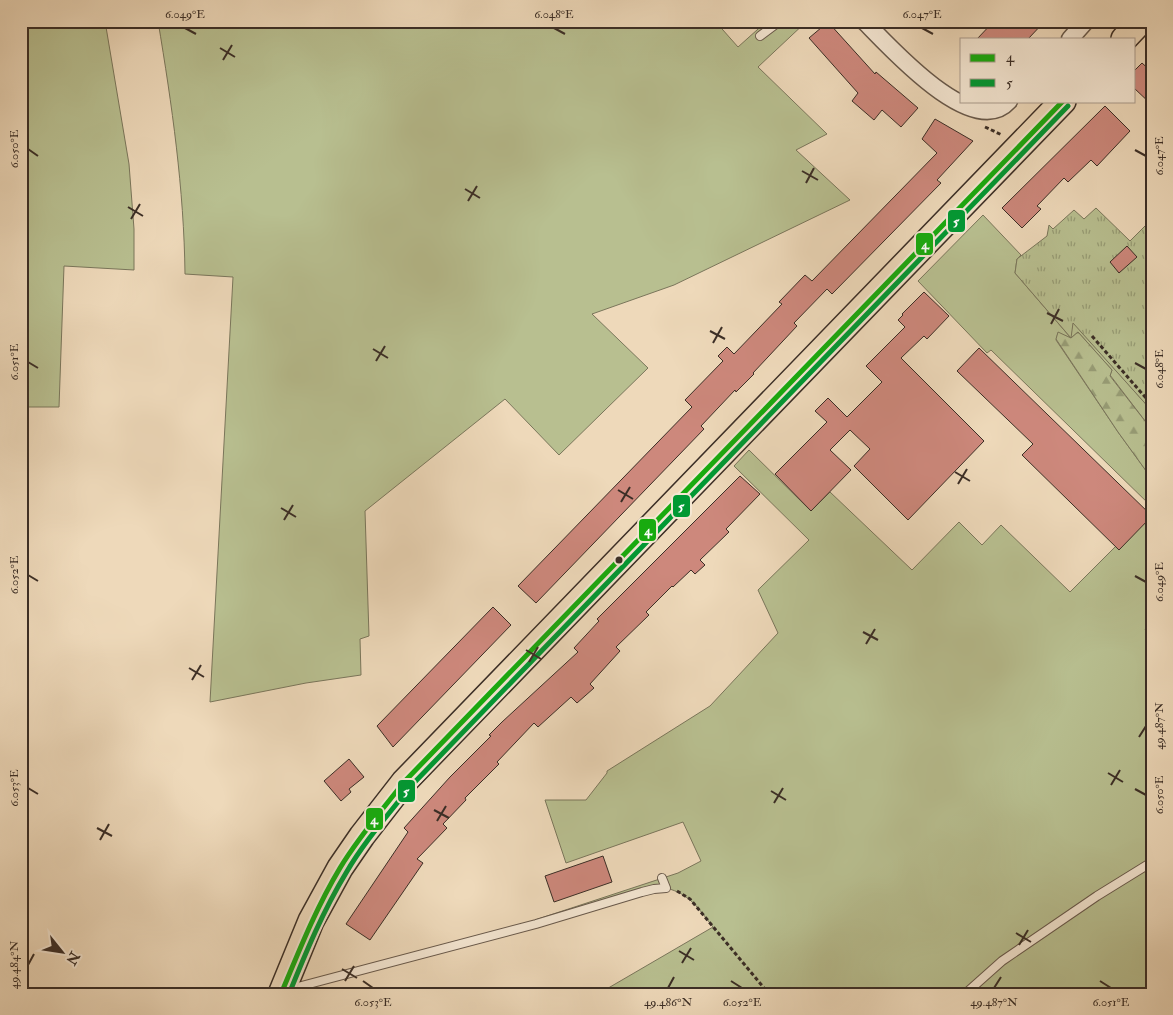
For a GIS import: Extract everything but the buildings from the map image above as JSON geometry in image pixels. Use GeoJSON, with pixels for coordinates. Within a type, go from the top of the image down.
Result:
{"type":"FeatureCollection","features":[{"type":"Feature","properties":{"kind":"main road"},"geometry":{"type":"LineString","coordinates":[[1125,38],[1141,21]]}},
{"type":"Feature","properties":{"kind":"main road"},"geometry":{"type":"LineString","coordinates":[[279,992],[311,921],[340,868],[404,782],[1062,102]]}},
{"type":"Feature","properties":{"kind":"street"},"geometry":{"type":"LineString","coordinates":[[864,21],[909,67],[949,97],[969,108],[986,111],[1006,105],[1008,102]]}},
{"type":"Feature","properties":{"kind":"street"},"geometry":{"type":"LineString","coordinates":[[1071,38],[1086,21]]}},
{"type":"Feature","properties":{"kind":"lane"},"geometry":{"type":"LineString","coordinates":[[760,36],[780,21]]}},
{"type":"Feature","properties":{"kind":"lane"},"geometry":{"type":"LineString","coordinates":[[965,994],[1002,961],[1097,896],[1152,862]]}},
{"type":"Feature","properties":{"kind":"lane"},"geometry":{"type":"LineString","coordinates":[[279,992],[642,892],[666,888],[662,878]]}},
{"type":"Feature","properties":{"kind":"path"},"geometry":{"type":"LineString","coordinates":[[969,108],[980,124],[1006,137]]}},
{"type":"Feature","properties":{"kind":"path"},"geometry":{"type":"LineString","coordinates":[[1092,336],[1152,405]]}},
{"type":"Feature","properties":{"kind":"path"},"geometry":{"type":"LineString","coordinates":[[666,888],[679,891],[690,899],[769,994]]}},
{"type":"Feature","properties":{"kind":"green space"},"geometry":{"type":"Polygon","coordinates":[[[21,21],[105,21],[129,164],[134,229],[134,270],[64,266],[59,407],[21,407],[21,21]]]}},
{"type":"Feature","properties":{"kind":"green space"},"geometry":{"type":"Polygon","coordinates":[[[158,21],[715,21],[738,47],[767,21],[807,21],[758,67],[827,134],[796,150],[850,200],[674,285],[592,314],[648,368],[559,455],[505,399],[365,511],[369,636],[360,639],[361,675],[306,683],[210,702],[233,277],[185,274],[182,210],[176,147],[158,21]]]}},
{"type":"Feature","properties":{"kind":"green space"},"geometry":{"type":"Polygon","coordinates":[[[1096,208],[1130,241],[1152,219],[1152,411],[1073,323],[1071,338],[1015,273],[1017,259],[1047,236],[1049,225],[1053,229],[1074,210],[1084,219],[1096,208]]]}},
{"type":"Feature","properties":{"kind":"green space"},"geometry":{"type":"Polygon","coordinates":[[[983,215],[1021,255],[1017,259],[1015,273],[1070,337],[1073,322],[1152,411],[1152,430],[1110,375],[1112,370],[1078,332],[1071,338],[1058,333],[1056,340],[1152,479],[1152,507],[991,350],[987,353],[918,281],[983,215]]]}},
{"type":"Feature","properties":{"kind":"green space"},"geometry":{"type":"Polygon","coordinates":[[[1058,332],[1071,338],[1078,332],[1112,370],[1110,376],[1152,430],[1152,479],[1056,339],[1058,332]]]}},
{"type":"Feature","properties":{"kind":"green space"},"geometry":{"type":"Polygon","coordinates":[[[749,450],[811,511],[830,492],[912,570],[959,522],[982,545],[1001,525],[1070,592],[1116,546],[1152,516],[1152,624],[1145,629],[1152,642],[1152,994],[598,994],[713,927],[698,908],[687,898],[666,888],[536,924],[535,920],[678,873],[701,861],[683,822],[566,863],[545,800],[586,800],[607,771],[710,706],[778,633],[758,590],[809,540],[734,466],[749,450]]]}},
{"type":"Feature","properties":{"kind":"transit line","name":"4"},"geometry":{"type":"LineString","coordinates":[[281,994],[331,883],[362,835],[404,782],[1062,102]]}},
{"type":"Feature","properties":{"kind":"transit line","name":"5"},"geometry":{"type":"LineString","coordinates":[[289,994],[322,917],[346,873],[368,840],[410,787],[1068,106]]}}]}
